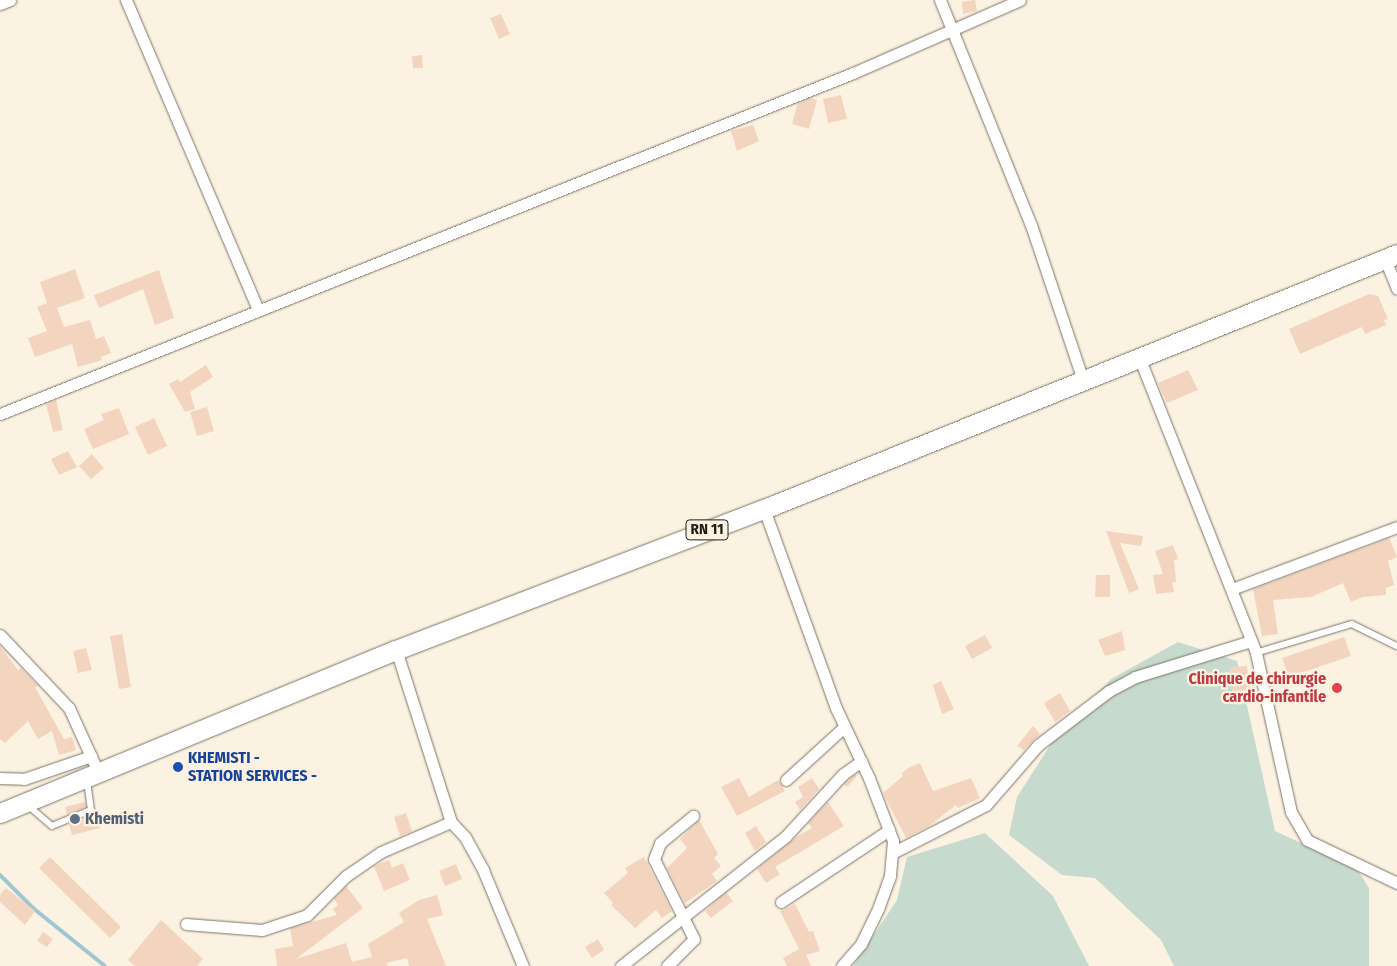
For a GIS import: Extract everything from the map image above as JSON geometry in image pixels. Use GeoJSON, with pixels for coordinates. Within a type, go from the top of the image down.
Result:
{"type":"FeatureCollection","features":[{"type":"Feature","properties":{"kind":"main road","name":"RN 11"},"geometry":{"type":"LineString","coordinates":[[0,813],[93,777],[396,650],[764,509],[1391,256]]}},
{"type":"Feature","properties":{"kind":"street"},"geometry":{"type":"LineString","coordinates":[[0,4],[10,0]]}},
{"type":"Feature","properties":{"kind":"street"},"geometry":{"type":"LineString","coordinates":[[126,0],[258,310]]}},
{"type":"Feature","properties":{"kind":"street"},"geometry":{"type":"LineString","coordinates":[[940,0],[1031,225],[1083,380]]}},
{"type":"Feature","properties":{"kind":"street"},"geometry":{"type":"LineString","coordinates":[[0,414],[853,73],[1020,0]]}},
{"type":"Feature","properties":{"kind":"street"},"geometry":{"type":"LineString","coordinates":[[1391,256],[1397,289]]}},
{"type":"Feature","properties":{"kind":"street"},"geometry":{"type":"LineString","coordinates":[[1139,357],[1256,653],[1291,812],[1308,840],[1397,883]]}},
{"type":"Feature","properties":{"kind":"street"},"geometry":{"type":"LineString","coordinates":[[764,509],[844,726],[861,761],[889,830],[894,852],[890,876],[878,910],[861,944],[842,966]]}},
{"type":"Feature","properties":{"kind":"street"},"geometry":{"type":"LineString","coordinates":[[1232,589],[1397,527]]}},
{"type":"Feature","properties":{"kind":"street"},"geometry":{"type":"LineString","coordinates":[[0,635],[69,708],[91,756],[93,777]]}},
{"type":"Feature","properties":{"kind":"street"},"geometry":{"type":"LineString","coordinates":[[894,852],[986,806],[1038,745],[1109,691],[1134,677],[1251,641]]}},
{"type":"Feature","properties":{"kind":"street"},"geometry":{"type":"LineString","coordinates":[[396,650],[451,822],[465,837],[483,870],[523,966]]}},
{"type":"Feature","properties":{"kind":"street"},"geometry":{"type":"LineString","coordinates":[[786,780],[844,726]]}},
{"type":"Feature","properties":{"kind":"street"},"geometry":{"type":"LineString","coordinates":[[0,778],[24,779],[91,756]]}},
{"type":"Feature","properties":{"kind":"street"},"geometry":{"type":"LineString","coordinates":[[621,966],[786,836],[842,776],[861,761]]}},
{"type":"Feature","properties":{"kind":"street"},"geometry":{"type":"LineString","coordinates":[[667,966],[694,939],[681,917],[654,859],[660,843],[693,816]]}},
{"type":"Feature","properties":{"kind":"street"},"geometry":{"type":"LineString","coordinates":[[186,924],[262,930],[307,915],[346,876],[381,852],[451,822]]}},
{"type":"Feature","properties":{"kind":"street"},"geometry":{"type":"LineString","coordinates":[[781,902],[889,830]]}},
{"type":"Feature","properties":{"kind":"lane"},"geometry":{"type":"LineString","coordinates":[[1256,653],[1352,624],[1397,646]]}},
{"type":"Feature","properties":{"kind":"lane"},"geometry":{"type":"LineString","coordinates":[[22,804],[52,826],[91,810],[93,777]]}},
{"type":"Feature","properties":{"kind":"green space"},"geometry":{"type":"Polygon","coordinates":[[[1178,642],[1237,661],[1275,831],[1357,869],[1369,888],[1369,966],[1174,966],[1161,940],[1095,878],[1062,875],[1009,835],[1017,797],[1058,733],[1111,679],[1178,642]]]}},
{"type":"Feature","properties":{"kind":"green space"},"geometry":{"type":"Polygon","coordinates":[[[985,833],[1053,896],[1089,966],[853,966],[897,900],[907,857],[985,833]]]}},
{"type":"Feature","properties":{"kind":"building"},"geometry":{"type":"Polygon","coordinates":[[[975,0],[977,11],[963,14],[962,2],[975,0]]]}},
{"type":"Feature","properties":{"kind":"building"},"geometry":{"type":"Polygon","coordinates":[[[501,14],[510,34],[499,39],[490,18],[501,14]]]}},
{"type":"Feature","properties":{"kind":"building"},"geometry":{"type":"Polygon","coordinates":[[[422,55],[423,68],[413,68],[412,56],[422,55]]]}},
{"type":"Feature","properties":{"kind":"building"},"geometry":{"type":"Polygon","coordinates":[[[841,95],[847,119],[828,123],[823,99],[841,95]]]}},
{"type":"Feature","properties":{"kind":"building"},"geometry":{"type":"Polygon","coordinates":[[[810,98],[817,100],[809,129],[792,124],[798,103],[810,98]]]}},
{"type":"Feature","properties":{"kind":"building"},"geometry":{"type":"Polygon","coordinates":[[[753,125],[759,141],[737,151],[731,131],[753,125]]]}},
{"type":"Feature","properties":{"kind":"building"},"geometry":{"type":"Polygon","coordinates":[[[75,269],[85,298],[57,308],[64,327],[90,320],[96,339],[104,336],[111,353],[101,357],[102,360],[78,367],[72,344],[35,357],[28,338],[47,331],[37,307],[47,303],[40,282],[75,269]]]}},
{"type":"Feature","properties":{"kind":"building"},"geometry":{"type":"Polygon","coordinates":[[[159,270],[174,318],[155,325],[143,289],[99,308],[94,295],[159,270]]]}},
{"type":"Feature","properties":{"kind":"building"},"geometry":{"type":"Polygon","coordinates":[[[1369,294],[1378,296],[1388,319],[1384,320],[1386,325],[1365,334],[1362,327],[1300,354],[1289,329],[1369,294]]]}},
{"type":"Feature","properties":{"kind":"building"},"geometry":{"type":"Polygon","coordinates":[[[206,365],[213,377],[190,392],[195,409],[185,412],[169,384],[178,379],[180,382],[206,365]]]}},
{"type":"Feature","properties":{"kind":"building"},"geometry":{"type":"Polygon","coordinates":[[[1188,370],[1198,390],[1167,403],[1158,383],[1188,370]]]}},
{"type":"Feature","properties":{"kind":"building"},"geometry":{"type":"Polygon","coordinates":[[[56,400],[63,430],[53,432],[46,404],[56,400]]]}},
{"type":"Feature","properties":{"kind":"building"},"geometry":{"type":"Polygon","coordinates":[[[207,407],[214,431],[197,436],[190,412],[207,407]]]}},
{"type":"Feature","properties":{"kind":"building"},"geometry":{"type":"Polygon","coordinates":[[[119,408],[129,434],[93,449],[84,429],[104,420],[101,414],[119,408]]]}},
{"type":"Feature","properties":{"kind":"building"},"geometry":{"type":"Polygon","coordinates":[[[154,418],[167,446],[148,455],[135,427],[154,418]]]}},
{"type":"Feature","properties":{"kind":"building"},"geometry":{"type":"Polygon","coordinates":[[[68,451],[77,467],[59,475],[51,459],[68,451]]]}},
{"type":"Feature","properties":{"kind":"building"},"geometry":{"type":"Polygon","coordinates":[[[92,454],[104,468],[91,479],[79,466],[92,454]]]}},
{"type":"Feature","properties":{"kind":"building"},"geometry":{"type":"Polygon","coordinates":[[[1106,531],[1143,536],[1141,546],[1120,543],[1139,589],[1129,593],[1106,531]]]}},
{"type":"Feature","properties":{"kind":"building"},"geometry":{"type":"Polygon","coordinates":[[[1389,538],[1397,557],[1388,561],[1394,585],[1386,588],[1386,595],[1363,597],[1351,602],[1343,583],[1311,597],[1273,600],[1278,634],[1262,636],[1253,589],[1389,538]]]}},
{"type":"Feature","properties":{"kind":"building"},"geometry":{"type":"Polygon","coordinates":[[[1173,545],[1178,559],[1174,560],[1176,582],[1172,583],[1174,592],[1156,594],[1153,575],[1163,574],[1155,551],[1173,545]]]}},
{"type":"Feature","properties":{"kind":"building"},"geometry":{"type":"Polygon","coordinates":[[[1096,575],[1110,575],[1110,597],[1095,597],[1096,575]]]}},
{"type":"Feature","properties":{"kind":"building"},"geometry":{"type":"Polygon","coordinates":[[[1122,631],[1125,650],[1105,656],[1098,640],[1122,631]]]}},
{"type":"Feature","properties":{"kind":"building"},"geometry":{"type":"Polygon","coordinates":[[[122,634],[131,687],[119,689],[110,636],[122,634]]]}},
{"type":"Feature","properties":{"kind":"building"},"geometry":{"type":"Polygon","coordinates":[[[985,635],[992,648],[972,659],[965,646],[985,635]]]}},
{"type":"Feature","properties":{"kind":"building"},"geometry":{"type":"Polygon","coordinates":[[[1344,637],[1351,656],[1289,677],[1282,658],[1344,637]]]}},
{"type":"Feature","properties":{"kind":"building"},"geometry":{"type":"Polygon","coordinates":[[[0,646],[18,670],[21,668],[38,686],[35,687],[64,739],[72,737],[76,750],[59,755],[52,731],[38,739],[28,721],[5,743],[0,739],[0,646]]]}},
{"type":"Feature","properties":{"kind":"building"},"geometry":{"type":"Polygon","coordinates":[[[86,648],[92,670],[78,673],[73,651],[86,648]]]}},
{"type":"Feature","properties":{"kind":"building"},"geometry":{"type":"Polygon","coordinates":[[[1247,666],[1251,701],[1233,702],[1230,667],[1247,666]]]}},
{"type":"Feature","properties":{"kind":"building"},"geometry":{"type":"Polygon","coordinates":[[[941,681],[954,709],[942,714],[933,685],[941,681]]]}},
{"type":"Feature","properties":{"kind":"building"},"geometry":{"type":"Polygon","coordinates":[[[1060,693],[1070,711],[1055,722],[1044,703],[1060,693]]]}},
{"type":"Feature","properties":{"kind":"building"},"geometry":{"type":"Polygon","coordinates":[[[1033,726],[1040,734],[1024,750],[1017,746],[1033,726]]]}},
{"type":"Feature","properties":{"kind":"building"},"geometry":{"type":"Polygon","coordinates":[[[920,763],[933,791],[971,778],[980,798],[958,808],[956,805],[929,826],[906,838],[883,793],[903,776],[902,773],[908,768],[920,763]]]}},
{"type":"Feature","properties":{"kind":"building"},"geometry":{"type":"Polygon","coordinates":[[[855,774],[857,776],[847,787],[844,784],[855,774]]]}},
{"type":"Feature","properties":{"kind":"building"},"geometry":{"type":"Polygon","coordinates":[[[739,778],[749,797],[778,780],[785,791],[737,816],[721,787],[739,778]]]}},
{"type":"Feature","properties":{"kind":"building"},"geometry":{"type":"Polygon","coordinates":[[[812,778],[819,789],[800,810],[795,802],[803,797],[798,787],[812,778]]]}},
{"type":"Feature","properties":{"kind":"building"},"geometry":{"type":"Polygon","coordinates":[[[85,802],[86,807],[67,815],[65,807],[85,802]]]}},
{"type":"Feature","properties":{"kind":"building"},"geometry":{"type":"Polygon","coordinates":[[[828,802],[844,826],[775,867],[780,874],[766,883],[757,869],[796,837],[812,828],[808,823],[828,802]]]}},
{"type":"Feature","properties":{"kind":"building"},"geometry":{"type":"Polygon","coordinates":[[[96,810],[100,828],[72,835],[69,824],[96,810]]]}},
{"type":"Feature","properties":{"kind":"building"},"geometry":{"type":"Polygon","coordinates":[[[406,813],[412,831],[400,836],[394,817],[406,813]]]}},
{"type":"Feature","properties":{"kind":"building"},"geometry":{"type":"Polygon","coordinates":[[[699,820],[718,854],[714,858],[721,866],[712,874],[717,881],[685,903],[667,868],[687,848],[680,839],[699,820]]]}},
{"type":"Feature","properties":{"kind":"building"},"geometry":{"type":"Polygon","coordinates":[[[756,826],[766,842],[755,851],[745,833],[756,826]]]}},
{"type":"Feature","properties":{"kind":"building"},"geometry":{"type":"Polygon","coordinates":[[[50,857],[121,927],[110,938],[39,868],[50,857]]]}},
{"type":"Feature","properties":{"kind":"building"},"geometry":{"type":"Polygon","coordinates":[[[644,857],[672,911],[662,918],[656,910],[635,928],[611,905],[613,903],[604,893],[628,873],[625,868],[644,857]]]}},
{"type":"Feature","properties":{"kind":"building"},"geometry":{"type":"Polygon","coordinates":[[[389,860],[392,868],[403,863],[410,880],[384,891],[374,866],[389,860]]]}},
{"type":"Feature","properties":{"kind":"building"},"geometry":{"type":"Polygon","coordinates":[[[456,864],[462,879],[445,886],[439,871],[456,864]]]}},
{"type":"Feature","properties":{"kind":"building"},"geometry":{"type":"Polygon","coordinates":[[[346,886],[363,908],[296,959],[346,943],[352,962],[372,957],[368,944],[404,922],[399,913],[419,900],[437,895],[443,915],[427,919],[446,966],[409,966],[407,958],[386,963],[388,966],[277,966],[275,949],[293,946],[290,928],[337,915],[333,909],[338,905],[334,899],[346,886]]]}},
{"type":"Feature","properties":{"kind":"building"},"geometry":{"type":"Polygon","coordinates":[[[6,888],[35,911],[25,925],[0,902],[0,895],[6,888]]]}},
{"type":"Feature","properties":{"kind":"building"},"geometry":{"type":"Polygon","coordinates":[[[726,892],[733,901],[711,918],[705,911],[726,892]]]}},
{"type":"Feature","properties":{"kind":"building"},"geometry":{"type":"Polygon","coordinates":[[[795,904],[809,932],[813,931],[820,951],[806,955],[811,966],[787,966],[783,958],[799,949],[780,911],[795,904]]]}},
{"type":"Feature","properties":{"kind":"building"},"geometry":{"type":"Polygon","coordinates":[[[161,920],[203,959],[197,966],[135,966],[128,960],[161,920]]]}},
{"type":"Feature","properties":{"kind":"building"},"geometry":{"type":"Polygon","coordinates":[[[43,932],[53,939],[47,947],[37,941],[43,932]]]}},
{"type":"Feature","properties":{"kind":"building"},"geometry":{"type":"Polygon","coordinates":[[[598,939],[604,950],[592,958],[585,947],[598,939]]]}},
{"type":"Feature","properties":{"kind":"waterway"},"geometry":{"type":"LineString","coordinates":[[0,875],[33,908],[105,966]]}},
{"type":"Feature","properties":{"kind":"place","name":"Clinique de chirurgie cardio-infantile"},"geometry":{"type":"Point","coordinates":[1337,688]}},
{"type":"Feature","properties":{"kind":"place","name":"KHEMISTI - STATION SERVICES -"},"geometry":{"type":"Point","coordinates":[178,767]}},
{"type":"Feature","properties":{"kind":"place","name":"Khemisti"},"geometry":{"type":"Point","coordinates":[75,819]}}]}
